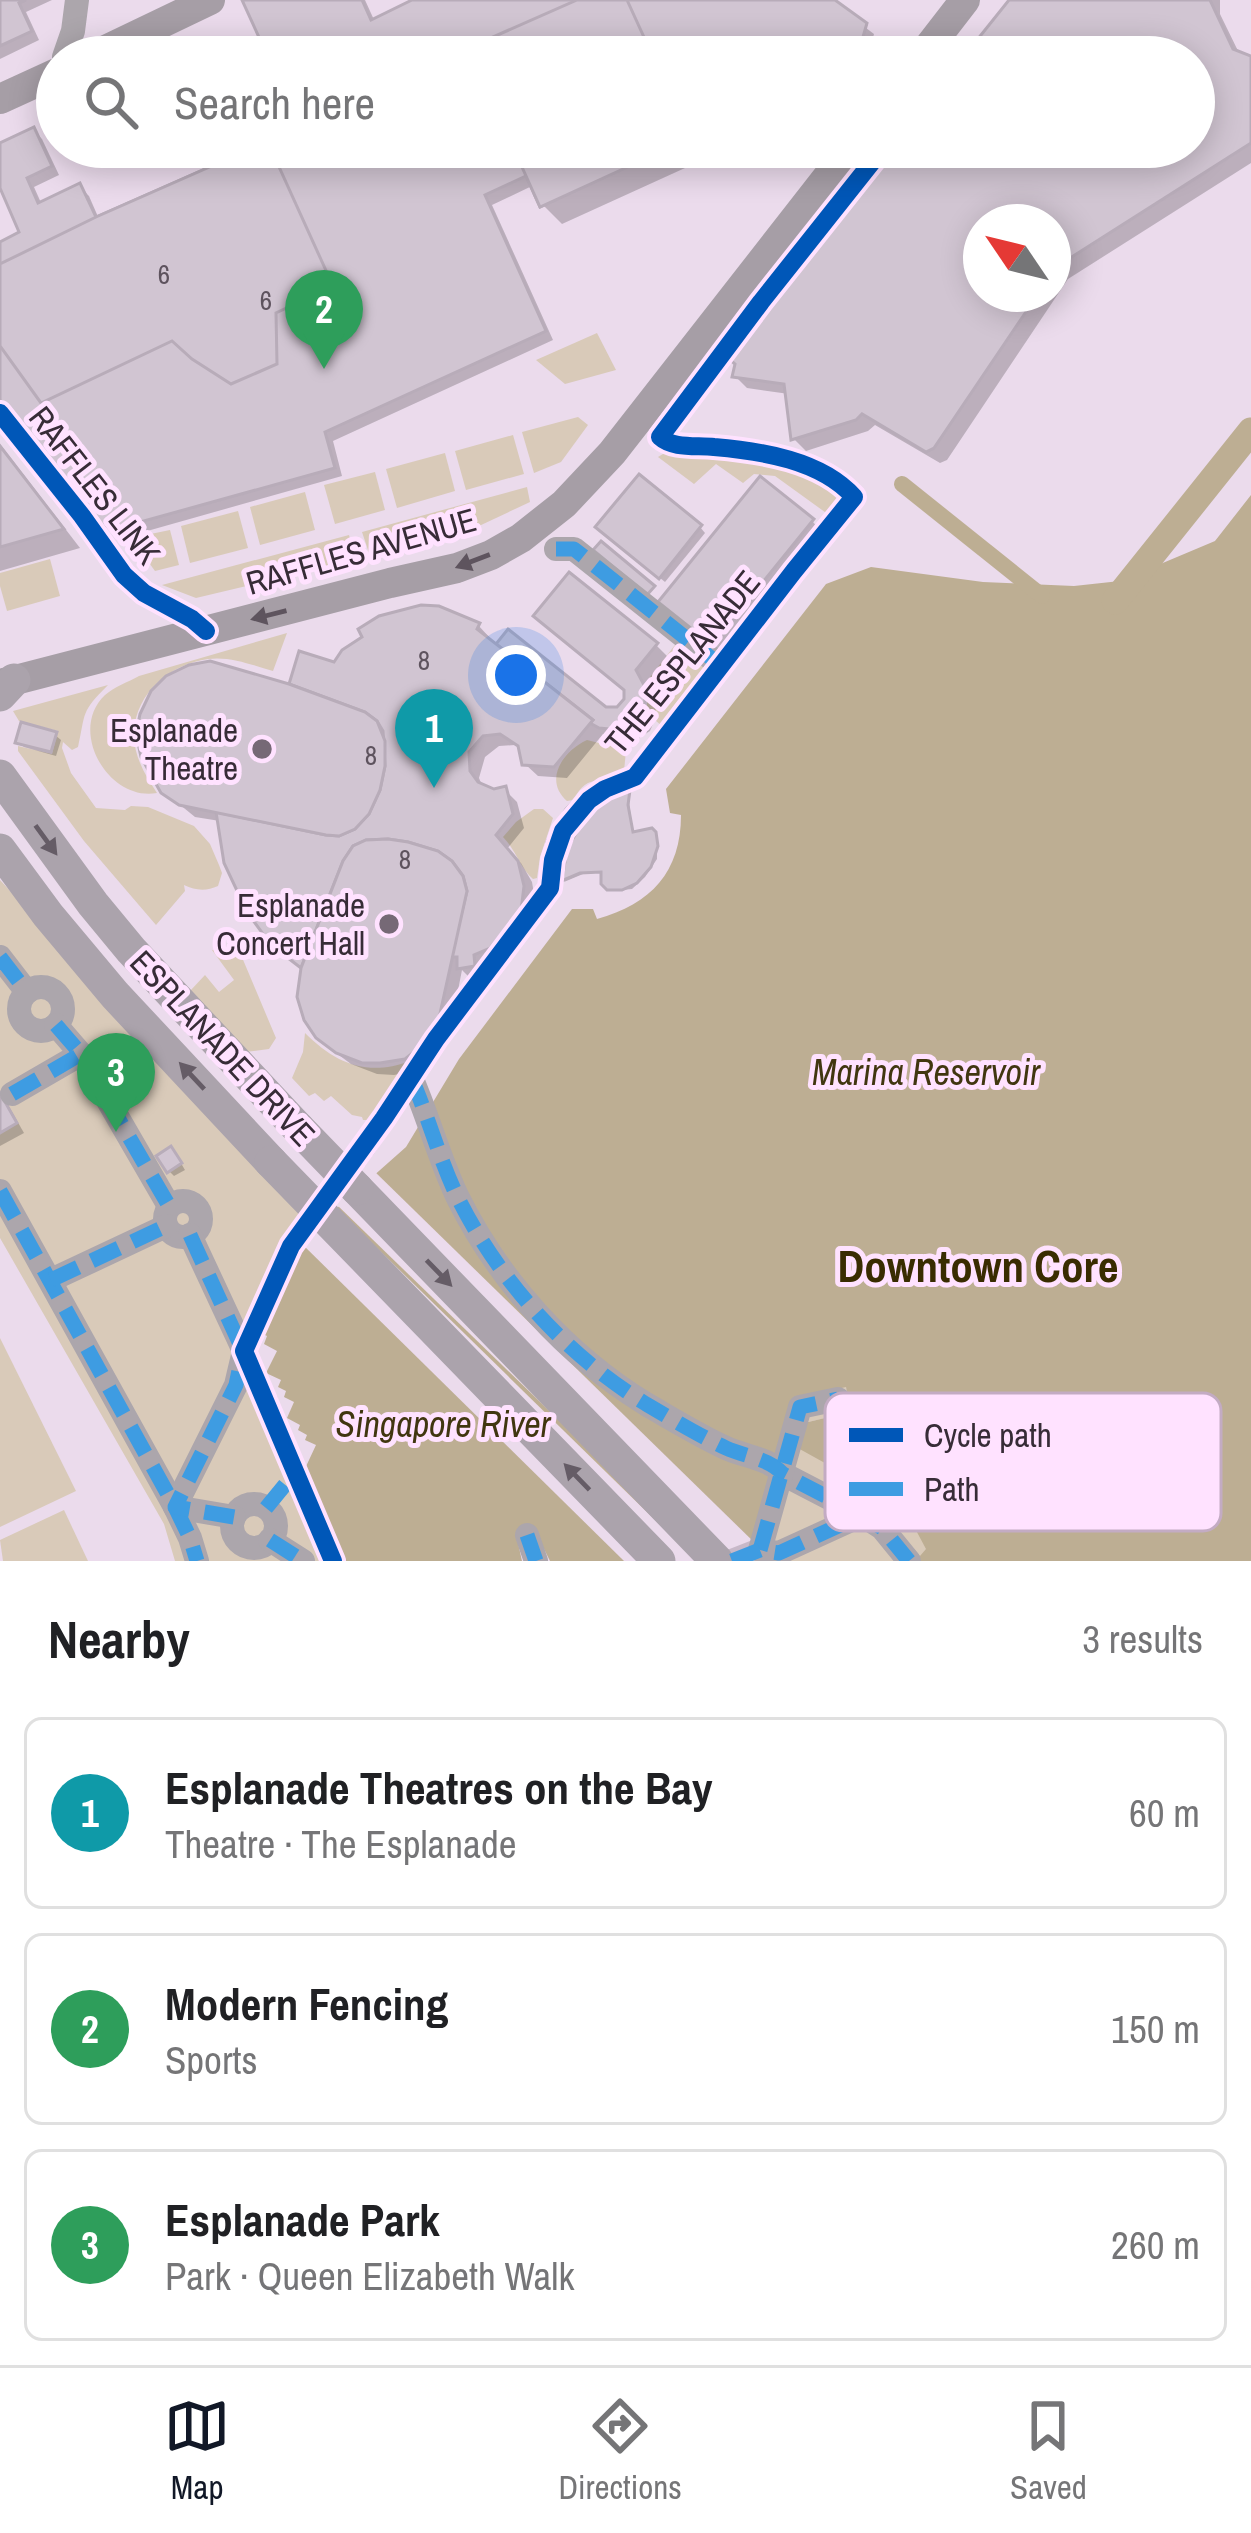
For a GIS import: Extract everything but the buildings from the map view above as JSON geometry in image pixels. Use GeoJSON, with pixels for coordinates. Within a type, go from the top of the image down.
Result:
{"type":"FeatureCollection","features":[{"type":"Feature","properties":{"kind":"highway","name":"ESPLANADE DRIVE"},"geometry":{"type":"LineString","coordinates":[[0,776],[131,950],[717,1561]]}},
{"type":"Feature","properties":{"kind":"highway","name":"ESPLANADE DRIVE"},"geometry":{"type":"LineString","coordinates":[[0,850],[116,995],[659,1561]]}},
{"type":"Feature","properties":{"kind":"main road"},"geometry":{"type":"LineString","coordinates":[[937,36],[965,0]]}},
{"type":"Feature","properties":{"kind":"main road"},"geometry":{"type":"LineString","coordinates":[[135,36],[201,4]]}},
{"type":"Feature","properties":{"kind":"main road"},"geometry":{"type":"LineString","coordinates":[[0,99],[36,83]]}},
{"type":"Feature","properties":{"kind":"main road","name":"RAFFLES AVENUE"},"geometry":{"type":"LineString","coordinates":[[5,687],[457,568],[491,555],[532,530],[564,504],[612,452],[835,168]]}},
{"type":"Feature","properties":{"kind":"street"},"geometry":{"type":"LineString","coordinates":[[71,36],[76,0]]}},
{"type":"Feature","properties":{"kind":"street"},"geometry":{"type":"LineString","coordinates":[[158,0],[201,4]]}},
{"type":"Feature","properties":{"kind":"street","name":"RAFFLES LINK"},"geometry":{"type":"LineString","coordinates":[[0,413],[124,575],[206,631]]}},
{"type":"Feature","properties":{"kind":"street","name":"THE ESPLANADE"},"geometry":{"type":"LineString","coordinates":[[364,1148],[550,888],[557,845],[574,816],[604,790],[635,777],[854,497],[795,460],[667,444],[660,437]]}},
{"type":"Feature","properties":{"kind":"street","name":"THE ESPLANADE"},"geometry":{"type":"LineString","coordinates":[[556,549],[574,549],[721,666]]}},
{"type":"Feature","properties":{"kind":"street"},"geometry":{"type":"LineString","coordinates":[[0,956],[28,992],[42,987],[56,993],[63,1009],[56,1025],[81,1054],[244,1352],[333,1561]]}},
{"type":"Feature","properties":{"kind":"street"},"geometry":{"type":"LineString","coordinates":[[12,1094],[81,1054]]}},
{"type":"Feature","properties":{"kind":"street"},"geometry":{"type":"LineString","coordinates":[[411,1077],[457,1195],[481,1239],[529,1305],[560,1337],[635,1397],[688,1429],[825,1494]]}},
{"type":"Feature","properties":{"kind":"street"},"geometry":{"type":"LineString","coordinates":[[0,1191],[175,1507],[196,1561]]}},
{"type":"Feature","properties":{"kind":"street"},"geometry":{"type":"LineString","coordinates":[[51,1280],[175,1222]]}},
{"type":"Feature","properties":{"kind":"street"},"geometry":{"type":"LineString","coordinates":[[175,1507],[236,1385],[244,1352],[291,1246]]}},
{"type":"Feature","properties":{"kind":"street"},"geometry":{"type":"LineString","coordinates":[[825,1402],[800,1407],[760,1550],[779,1553],[827,1531]]}},
{"type":"Feature","properties":{"kind":"street"},"geometry":{"type":"LineString","coordinates":[[266,1508],[294,1474]]}},
{"type":"Feature","properties":{"kind":"street"},"geometry":{"type":"LineString","coordinates":[[249,1504],[266,1508],[276,1524],[270,1540],[256,1547],[242,1544],[233,1532],[234,1517],[249,1504]]}},
{"type":"Feature","properties":{"kind":"street"},"geometry":{"type":"LineString","coordinates":[[175,1507],[234,1517]]}},
{"type":"Feature","properties":{"kind":"street"},"geometry":{"type":"LineString","coordinates":[[885,1531],[910,1561]]}},
{"type":"Feature","properties":{"kind":"street"},"geometry":{"type":"LineString","coordinates":[[527,1535],[536,1561]]}},
{"type":"Feature","properties":{"kind":"street"},"geometry":{"type":"LineString","coordinates":[[270,1540],[303,1561]]}},
{"type":"Feature","properties":{"kind":"shaded area"},"geometry":{"type":"Polygon","coordinates":[[[597,333],[616,370],[565,384],[536,360],[597,333]]]}},
{"type":"Feature","properties":{"kind":"shaded area"},"geometry":{"type":"Polygon","coordinates":[[[578,417],[588,425],[561,462],[534,473],[522,432],[578,417]]]}},
{"type":"Feature","properties":{"kind":"shaded area"},"geometry":{"type":"Polygon","coordinates":[[[513,435],[524,474],[466,490],[455,451],[513,435]]]}},
{"type":"Feature","properties":{"kind":"shaded area"},"geometry":{"type":"Polygon","coordinates":[[[671,449],[768,456],[844,492],[829,515],[775,476],[754,474],[743,483],[716,464],[694,484],[658,457],[671,449]]]}},
{"type":"Feature","properties":{"kind":"shaded area"},"geometry":{"type":"Polygon","coordinates":[[[445,453],[455,491],[397,508],[386,469],[445,453]]]}},
{"type":"Feature","properties":{"kind":"shaded area"},"geometry":{"type":"Polygon","coordinates":[[[375,472],[385,510],[335,524],[324,485],[375,472]]]}},
{"type":"Feature","properties":{"kind":"shaded area"},"geometry":{"type":"Polygon","coordinates":[[[527,487],[530,502],[479,526],[370,556],[362,532],[527,487]]]}},
{"type":"Feature","properties":{"kind":"shaded area"},"geometry":{"type":"Polygon","coordinates":[[[305,492],[315,530],[260,545],[250,507],[305,492]]]}},
{"type":"Feature","properties":{"kind":"shaded area"},"geometry":{"type":"Polygon","coordinates":[[[238,511],[248,548],[190,563],[181,526],[238,511]]]}},
{"type":"Feature","properties":{"kind":"shaded area"},"geometry":{"type":"Polygon","coordinates":[[[170,530],[179,565],[155,571],[131,538],[170,530]]]}},
{"type":"Feature","properties":{"kind":"shaded area"},"geometry":{"type":"Polygon","coordinates":[[[349,535],[356,560],[196,598],[162,585],[349,535]]]}},
{"type":"Feature","properties":{"kind":"shaded area"},"geometry":{"type":"Polygon","coordinates":[[[50,559],[60,596],[7,611],[0,573],[50,559]]]}},
{"type":"Feature","properties":{"kind":"shaded area"},"geometry":{"type":"Polygon","coordinates":[[[287,633],[273,671],[208,659],[181,667],[149,693],[136,718],[134,740],[157,793],[123,787],[109,775],[92,744],[90,727],[105,695],[139,676],[287,633]]]}},
{"type":"Feature","properties":{"kind":"shaded area"},"geometry":{"type":"Polygon","coordinates":[[[675,645],[709,670],[663,727],[647,713],[647,681],[675,645]]]}},
{"type":"Feature","properties":{"kind":"shaded area"},"geometry":{"type":"Polygon","coordinates":[[[108,685],[86,713],[78,747],[72,750],[63,742],[71,773],[96,808],[148,807],[194,826],[210,844],[222,873],[214,888],[184,885],[185,891],[156,925],[84,841],[18,751],[18,746],[52,754],[58,731],[19,721],[13,711],[108,685]]]}},
{"type":"Feature","properties":{"kind":"shaded area"},"geometry":{"type":"Polygon","coordinates":[[[587,740],[622,744],[624,771],[611,782],[588,783],[567,801],[556,775],[570,751],[587,740]]]}},
{"type":"Feature","properties":{"kind":"shaded area"},"geometry":{"type":"Polygon","coordinates":[[[534,809],[543,809],[553,818],[533,879],[503,837],[534,809]]]}},
{"type":"Feature","properties":{"kind":"shaded area"},"geometry":{"type":"Polygon","coordinates":[[[0,880],[318,1225],[246,1366],[257,1388],[278,1397],[269,1418],[345,1561],[175,1561],[164,1524],[0,1238],[0,880]]]}},
{"type":"Feature","properties":{"kind":"shaded area"},"geometry":{"type":"Polygon","coordinates":[[[229,948],[241,955],[276,1038],[269,1049],[245,1052],[190,991],[205,975],[219,992],[234,980],[212,950],[229,948]]]}},
{"type":"Feature","properties":{"kind":"shaded area"},"geometry":{"type":"Polygon","coordinates":[[[305,1033],[353,1065],[380,1068],[410,1061],[368,1120],[363,1120],[331,1096],[324,1101],[315,1093],[309,1096],[292,1078],[305,1033]]]}},
{"type":"Feature","properties":{"kind":"shaded area"},"geometry":{"type":"Polygon","coordinates":[[[0,1338],[76,1491],[0,1527],[0,1338]]]}},
{"type":"Feature","properties":{"kind":"shaded area"},"geometry":{"type":"Polygon","coordinates":[[[846,1386],[847,1393],[825,1393],[825,1418],[804,1423],[825,1436],[825,1531],[917,1531],[927,1549],[917,1561],[766,1561],[793,1399],[846,1386]]]}},
{"type":"Feature","properties":{"kind":"shaded area"},"geometry":{"type":"Polygon","coordinates":[[[64,1510],[88,1561],[3,1561],[0,1540],[64,1510]]]}},
{"type":"Feature","properties":{"kind":"water","name":"Marina Reservoir"},"geometry":{"type":"Polygon","coordinates":[[[1251,495],[1251,1561],[917,1561],[914,1549],[920,1556],[926,1549],[916,1531],[1221,1531],[1221,1393],[847,1393],[846,1387],[793,1399],[753,1546],[710,1561],[550,1561],[533,1527],[518,1543],[522,1561],[345,1561],[302,1475],[316,1445],[305,1440],[300,1425],[287,1418],[294,1402],[278,1387],[281,1380],[266,1373],[277,1351],[264,1344],[267,1336],[261,1333],[300,1250],[318,1225],[406,1147],[459,1059],[572,909],[593,909],[597,919],[633,904],[659,883],[680,835],[681,815],[670,813],[666,789],[826,584],[871,567],[983,582],[1074,586],[1120,581],[1215,541],[1251,495]]]}},
{"type":"Feature","properties":{"kind":"water","name":"Marina Reservoir"},"geometry":{"type":"Polygon","coordinates":[[[825,1418],[825,1463],[796,1447],[804,1423],[825,1418]]]}},
{"type":"Feature","properties":{"kind":"pier"},"geometry":{"type":"Polygon","coordinates":[[[371,1168],[759,1547],[755,1552],[728,1561],[704,1561],[334,1202],[371,1168]]]}},
{"type":"Feature","properties":{"kind":"pier"},"geometry":{"type":"Polygon","coordinates":[[[332,1204],[697,1561],[624,1561],[299,1241],[332,1204]]]}},
{"type":"Feature","properties":{"kind":"waterway","name":"Marina Reservoir"},"geometry":{"type":"LineString","coordinates":[[1115,601],[1251,431]]}},
{"type":"Feature","properties":{"kind":"waterway"},"geometry":{"type":"LineString","coordinates":[[902,484],[1042,596]]}},
{"type":"Feature","properties":{"kind":"tunnel"},"geometry":{"type":"LineString","coordinates":[[291,1246],[364,1147]]}},
{"type":"Feature","properties":{"kind":"tunnel"},"geometry":{"type":"LineString","coordinates":[[732,1561],[760,1550]]}},
{"type":"Feature","properties":{"kind":"marked path"},"geometry":{"type":"LineString","coordinates":[[556,549],[574,549],[721,666]]}},
{"type":"Feature","properties":{"kind":"marked path"},"geometry":{"type":"LineString","coordinates":[[0,957],[27,992]]}},
{"type":"Feature","properties":{"kind":"marked path"},"geometry":{"type":"LineString","coordinates":[[56,1025],[81,1054],[169,1206]]}},
{"type":"Feature","properties":{"kind":"marked path"},"geometry":{"type":"LineString","coordinates":[[12,1094],[81,1054]]}},
{"type":"Feature","properties":{"kind":"marked path"},"geometry":{"type":"LineString","coordinates":[[411,1077],[451,1182],[474,1227],[537,1314],[589,1363],[646,1404],[716,1443],[771,1464],[825,1496]]}},
{"type":"Feature","properties":{"kind":"marked path"},"geometry":{"type":"LineString","coordinates":[[0,1191],[175,1507],[197,1561]]}},
{"type":"Feature","properties":{"kind":"marked path"},"geometry":{"type":"LineString","coordinates":[[51,1280],[166,1226]]}},
{"type":"Feature","properties":{"kind":"marked path"},"geometry":{"type":"LineString","coordinates":[[190,1235],[245,1355]]}},
{"type":"Feature","properties":{"kind":"marked path"},"geometry":{"type":"LineString","coordinates":[[234,1517],[175,1507],[236,1385],[242,1356]]}},
{"type":"Feature","properties":{"kind":"marked path"},"geometry":{"type":"LineString","coordinates":[[760,1550],[800,1407],[825,1402]]}},
{"type":"Feature","properties":{"kind":"marked path"},"geometry":{"type":"LineString","coordinates":[[266,1508],[294,1474]]}},
{"type":"Feature","properties":{"kind":"marked path"},"geometry":{"type":"LineString","coordinates":[[732,1561],[760,1550],[779,1553],[827,1531]]}},
{"type":"Feature","properties":{"kind":"marked path"},"geometry":{"type":"LineString","coordinates":[[884,1531],[909,1561]]}},
{"type":"Feature","properties":{"kind":"marked path"},"geometry":{"type":"LineString","coordinates":[[527,1535],[536,1561]]}},
{"type":"Feature","properties":{"kind":"marked path"},"geometry":{"type":"LineString","coordinates":[[270,1540],[303,1561]]}},
{"type":"Feature","properties":{"kind":"cycle path"},"geometry":{"type":"LineString","coordinates":[[333,1561],[244,1351],[291,1246],[436,1039],[550,888],[563,831],[589,800],[635,777],[854,497],[825,474],[789,460],[678,445],[660,437],[867,168]]}},
{"type":"Feature","properties":{"kind":"cycle path"},"geometry":{"type":"LineString","coordinates":[[0,413],[124,575],[206,631]]}},
{"type":"Feature","properties":{"kind":"place","name":"Modern Fencing"},"geometry":{"type":"Point","coordinates":[324,369]}},
{"type":"Feature","properties":{"kind":"place","name":"Esplanade Theatre"},"geometry":{"type":"Point","coordinates":[262,749]}},
{"type":"Feature","properties":{"kind":"place","name":"Esplanade Theatres on the Bay"},"geometry":{"type":"Point","coordinates":[434,788]}},
{"type":"Feature","properties":{"kind":"place","name":"Esplanade Concert Hall"},"geometry":{"type":"Point","coordinates":[389,924]}},
{"type":"Feature","properties":{"kind":"place","name":"Esplanade Park"},"geometry":{"type":"Point","coordinates":[116,1132]}},
{"type":"Feature","properties":{"kind":"district","name":"Downtown Core"},"geometry":{"type":"Point","coordinates":[978,1266]}},
{"type":"Feature","properties":{"kind":"water label","name":"Singapore River"},"geometry":{"type":"Point","coordinates":[443,1424]}}]}
